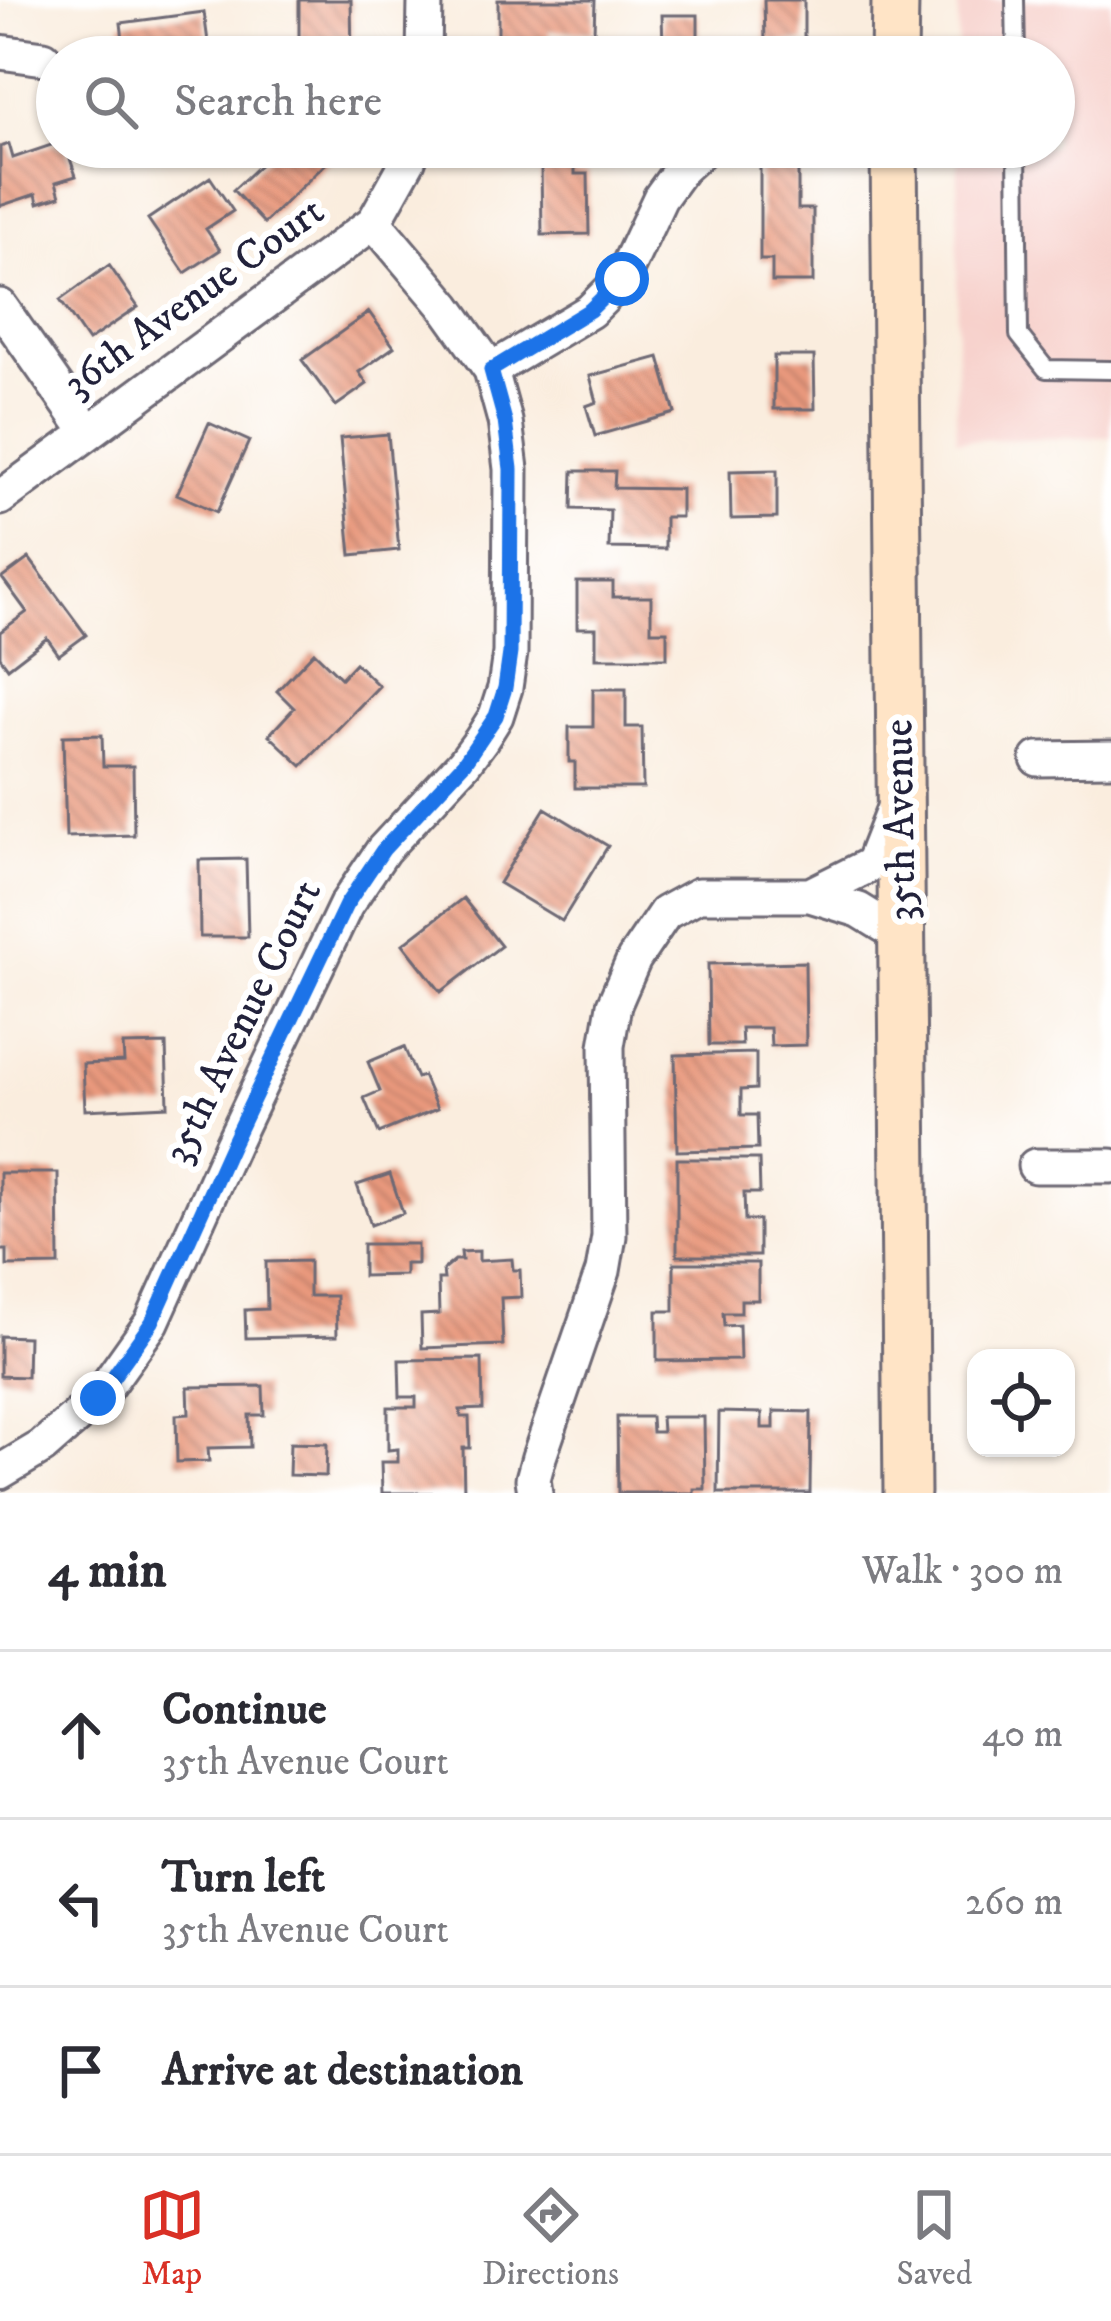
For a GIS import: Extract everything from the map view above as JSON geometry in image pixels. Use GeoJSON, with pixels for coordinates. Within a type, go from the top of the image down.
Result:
{"type":"FeatureCollection","features":[{"type":"Feature","properties":{"kind":"main road"},"geometry":{"type":"LineString","coordinates":[[894,36],[895,0]]}},
{"type":"Feature","properties":{"kind":"main road","name":"35th Avenue"},"geometry":{"type":"LineString","coordinates":[[894,168],[907,1493]]}},
{"type":"Feature","properties":{"kind":"street"},"geometry":{"type":"LineString","coordinates":[[424,36],[425,0]]}},
{"type":"Feature","properties":{"kind":"street"},"geometry":{"type":"LineString","coordinates":[[0,52],[36,57]]}},
{"type":"Feature","properties":{"kind":"street","name":"36th Avenue Court"},"geometry":{"type":"LineString","coordinates":[[0,498],[374,222],[404,168]]}},
{"type":"Feature","properties":{"kind":"street"},"geometry":{"type":"LineString","coordinates":[[491,370],[590,310],[622,279],[660,198],[682,168]]}},
{"type":"Feature","properties":{"kind":"street","name":"35th Avenue Court"},"geometry":{"type":"LineString","coordinates":[[0,1472],[42,1447],[98,1398],[152,1322],[346,905],[383,850],[464,763],[496,716],[505,688],[510,653],[511,469],[505,421],[491,370],[446,307],[374,222]]}},
{"type":"Feature","properties":{"kind":"street"},"geometry":{"type":"LineString","coordinates":[[0,306],[88,432]]}},
{"type":"Feature","properties":{"kind":"street"},"geometry":{"type":"LineString","coordinates":[[1038,759],[1111,758]]}},
{"type":"Feature","properties":{"kind":"street"},"geometry":{"type":"LineString","coordinates":[[810,895],[872,864],[899,796]]}},
{"type":"Feature","properties":{"kind":"street"},"geometry":{"type":"LineString","coordinates":[[535,1493],[539,1457],[603,1271],[609,1235],[607,1046],[614,1005],[634,959],[665,913],[698,895],[810,895],[859,910],[903,937]]}},
{"type":"Feature","properties":{"kind":"street"},"geometry":{"type":"LineString","coordinates":[[1035,1166],[1111,1166]]}},
{"type":"Feature","properties":{"kind":"lane"},"geometry":{"type":"LineString","coordinates":[[1015,0],[1016,36]]}},
{"type":"Feature","properties":{"kind":"lane"},"geometry":{"type":"LineString","coordinates":[[1017,168],[1019,334],[1046,369],[1111,370]]}},
{"type":"Feature","properties":{"kind":"shaded area"},"geometry":{"type":"Polygon","coordinates":[[[958,0],[1111,0],[1111,437],[956,440],[958,168],[1075,168],[1075,36],[958,36],[958,0]]]}},
{"type":"Feature","properties":{"kind":"building"},"geometry":{"type":"Polygon","coordinates":[[[299,0],[351,0],[352,36],[299,36],[299,0]]]}},
{"type":"Feature","properties":{"kind":"building"},"geometry":{"type":"Polygon","coordinates":[[[498,0],[595,0],[594,32],[498,36],[498,0]]]}},
{"type":"Feature","properties":{"kind":"building"},"geometry":{"type":"Polygon","coordinates":[[[764,0],[804,0],[804,36],[765,36],[764,0]]]}},
{"type":"Feature","properties":{"kind":"building"},"geometry":{"type":"Polygon","coordinates":[[[204,12],[207,36],[123,36],[121,23],[204,12]]]}},
{"type":"Feature","properties":{"kind":"building"},"geometry":{"type":"Polygon","coordinates":[[[662,15],[698,15],[698,36],[663,36],[662,15]]]}},
{"type":"Feature","properties":{"kind":"building"},"geometry":{"type":"Polygon","coordinates":[[[9,144],[13,158],[36,150],[36,168],[73,168],[76,176],[56,182],[60,196],[38,203],[36,194],[0,206],[0,147],[9,144]]]}},
{"type":"Feature","properties":{"kind":"building"},"geometry":{"type":"Polygon","coordinates":[[[257,168],[321,168],[264,223],[233,190],[257,168]]]}},
{"type":"Feature","properties":{"kind":"building"},"geometry":{"type":"Polygon","coordinates":[[[541,168],[575,168],[575,174],[588,174],[589,234],[542,235],[541,168]]]}},
{"type":"Feature","properties":{"kind":"building"},"geometry":{"type":"Polygon","coordinates":[[[760,168],[798,168],[798,209],[813,209],[813,282],[772,282],[772,260],[760,260],[760,168]]]}},
{"type":"Feature","properties":{"kind":"building"},"geometry":{"type":"Polygon","coordinates":[[[210,177],[233,211],[206,229],[220,250],[185,273],[148,219],[210,177]]]}},
{"type":"Feature","properties":{"kind":"building"},"geometry":{"type":"Polygon","coordinates":[[[109,265],[138,307],[88,341],[60,300],[109,265]]]}},
{"type":"Feature","properties":{"kind":"building"},"geometry":{"type":"Polygon","coordinates":[[[369,312],[394,347],[359,372],[367,384],[336,406],[302,360],[369,312]]]}},
{"type":"Feature","properties":{"kind":"building"},"geometry":{"type":"Polygon","coordinates":[[[774,356],[814,356],[815,409],[774,409],[774,356]]]}},
{"type":"Feature","properties":{"kind":"building"},"geometry":{"type":"Polygon","coordinates":[[[659,357],[675,413],[595,436],[586,406],[597,402],[590,376],[659,357]]]}},
{"type":"Feature","properties":{"kind":"building"},"geometry":{"type":"Polygon","coordinates":[[[209,423],[249,441],[217,512],[177,494],[209,423]]]}},
{"type":"Feature","properties":{"kind":"building"},"geometry":{"type":"Polygon","coordinates":[[[388,434],[399,550],[351,555],[340,438],[388,434]]]}},
{"type":"Feature","properties":{"kind":"building"},"geometry":{"type":"Polygon","coordinates":[[[777,470],[777,518],[731,519],[730,471],[777,470]]]}},
{"type":"Feature","properties":{"kind":"building"},"geometry":{"type":"Polygon","coordinates":[[[573,471],[615,471],[614,488],[681,489],[681,517],[665,517],[665,549],[609,548],[610,510],[572,509],[573,471]]]}},
{"type":"Feature","properties":{"kind":"building"},"geometry":{"type":"Polygon","coordinates":[[[29,558],[86,635],[59,655],[47,638],[8,668],[0,657],[0,632],[27,612],[2,578],[29,558]]]}},
{"type":"Feature","properties":{"kind":"building"},"geometry":{"type":"Polygon","coordinates":[[[577,582],[613,582],[613,597],[651,597],[651,631],[667,631],[667,658],[596,658],[596,628],[577,628],[577,582]]]}},
{"type":"Feature","properties":{"kind":"building"},"geometry":{"type":"Polygon","coordinates":[[[314,652],[341,678],[355,663],[379,686],[302,766],[269,735],[294,708],[277,691],[314,652]]]}},
{"type":"Feature","properties":{"kind":"building"},"geometry":{"type":"Polygon","coordinates":[[[593,689],[626,689],[626,727],[642,727],[643,788],[575,788],[569,727],[593,727],[593,689]]]}},
{"type":"Feature","properties":{"kind":"building"},"geometry":{"type":"Polygon","coordinates":[[[102,735],[103,766],[133,766],[134,835],[66,837],[63,736],[102,735]]]}},
{"type":"Feature","properties":{"kind":"building"},"geometry":{"type":"Polygon","coordinates":[[[545,808],[608,846],[562,921],[499,883],[545,808]]]}},
{"type":"Feature","properties":{"kind":"building"},"geometry":{"type":"Polygon","coordinates":[[[246,859],[248,937],[200,937],[199,860],[246,859]]]}},
{"type":"Feature","properties":{"kind":"building"},"geometry":{"type":"Polygon","coordinates":[[[463,898],[501,946],[441,992],[403,944],[463,898]]]}},
{"type":"Feature","properties":{"kind":"building"},"geometry":{"type":"Polygon","coordinates":[[[805,962],[806,1045],[771,1046],[770,1028],[741,1028],[742,1045],[709,1045],[708,964],[805,962]]]}},
{"type":"Feature","properties":{"kind":"building"},"geometry":{"type":"Polygon","coordinates":[[[166,1044],[168,1106],[85,1110],[83,1064],[124,1062],[123,1045],[166,1044]]]}},
{"type":"Feature","properties":{"kind":"building"},"geometry":{"type":"Polygon","coordinates":[[[404,1047],[437,1109],[379,1133],[364,1098],[380,1091],[368,1062],[404,1047]]]}},
{"type":"Feature","properties":{"kind":"building"},"geometry":{"type":"Polygon","coordinates":[[[756,1053],[756,1089],[741,1090],[741,1115],[757,1115],[758,1149],[677,1151],[675,1055],[756,1053]]]}},
{"type":"Feature","properties":{"kind":"building"},"geometry":{"type":"Polygon","coordinates":[[[677,1159],[759,1159],[760,1193],[744,1193],[745,1220],[759,1220],[759,1256],[677,1256],[677,1159]]]}},
{"type":"Feature","properties":{"kind":"building"},"geometry":{"type":"Polygon","coordinates":[[[0,1173],[58,1173],[59,1265],[7,1266],[7,1250],[0,1250],[0,1173]]]}},
{"type":"Feature","properties":{"kind":"building"},"geometry":{"type":"Polygon","coordinates":[[[390,1174],[403,1213],[371,1225],[357,1185],[390,1174]]]}},
{"type":"Feature","properties":{"kind":"building"},"geometry":{"type":"Polygon","coordinates":[[[363,1244],[417,1244],[417,1264],[405,1264],[405,1275],[363,1276],[363,1244]]]}},
{"type":"Feature","properties":{"kind":"building"},"geometry":{"type":"Polygon","coordinates":[[[479,1251],[479,1261],[512,1259],[513,1270],[520,1270],[521,1297],[501,1298],[503,1345],[422,1348],[421,1315],[439,1314],[438,1279],[444,1279],[443,1270],[462,1260],[461,1252],[479,1251]]]}},
{"type":"Feature","properties":{"kind":"building"},"geometry":{"type":"Polygon","coordinates":[[[309,1261],[309,1296],[336,1296],[337,1336],[246,1338],[245,1310],[267,1309],[266,1262],[309,1261]]]}},
{"type":"Feature","properties":{"kind":"building"},"geometry":{"type":"Polygon","coordinates":[[[674,1263],[758,1263],[758,1300],[741,1300],[741,1313],[723,1313],[724,1326],[739,1325],[740,1360],[657,1361],[657,1311],[674,1311],[674,1263]]]}},
{"type":"Feature","properties":{"kind":"building"},"geometry":{"type":"Polygon","coordinates":[[[0,1336],[28,1337],[27,1377],[0,1376],[0,1336]]]}},
{"type":"Feature","properties":{"kind":"building"},"geometry":{"type":"Polygon","coordinates":[[[482,1359],[483,1409],[460,1410],[461,1417],[469,1417],[470,1448],[463,1448],[464,1493],[382,1493],[381,1462],[398,1462],[398,1449],[388,1450],[388,1407],[416,1407],[416,1397],[400,1397],[399,1360],[482,1359]]]}},
{"type":"Feature","properties":{"kind":"building"},"geometry":{"type":"Polygon","coordinates":[[[263,1386],[264,1415],[249,1415],[250,1447],[208,1448],[209,1461],[177,1462],[176,1415],[189,1414],[188,1387],[263,1386]]]}},
{"type":"Feature","properties":{"kind":"building"},"geometry":{"type":"Polygon","coordinates":[[[774,1411],[811,1412],[810,1493],[718,1493],[719,1412],[762,1413],[762,1428],[774,1428],[774,1411]]]}},
{"type":"Feature","properties":{"kind":"building"},"geometry":{"type":"Polygon","coordinates":[[[617,1417],[651,1417],[652,1432],[662,1432],[661,1417],[704,1417],[705,1489],[618,1493],[617,1417]]]}},
{"type":"Feature","properties":{"kind":"building"},"geometry":{"type":"Polygon","coordinates":[[[290,1443],[327,1444],[326,1476],[289,1475],[290,1443]]]}},
{"type":"Feature","properties":{"kind":"route"},"geometry":{"type":"LineString","coordinates":[[98,1398],[152,1322],[346,905],[383,850],[464,763],[496,716],[510,653],[511,469],[505,421],[491,370],[590,310],[622,279]]}}]}
